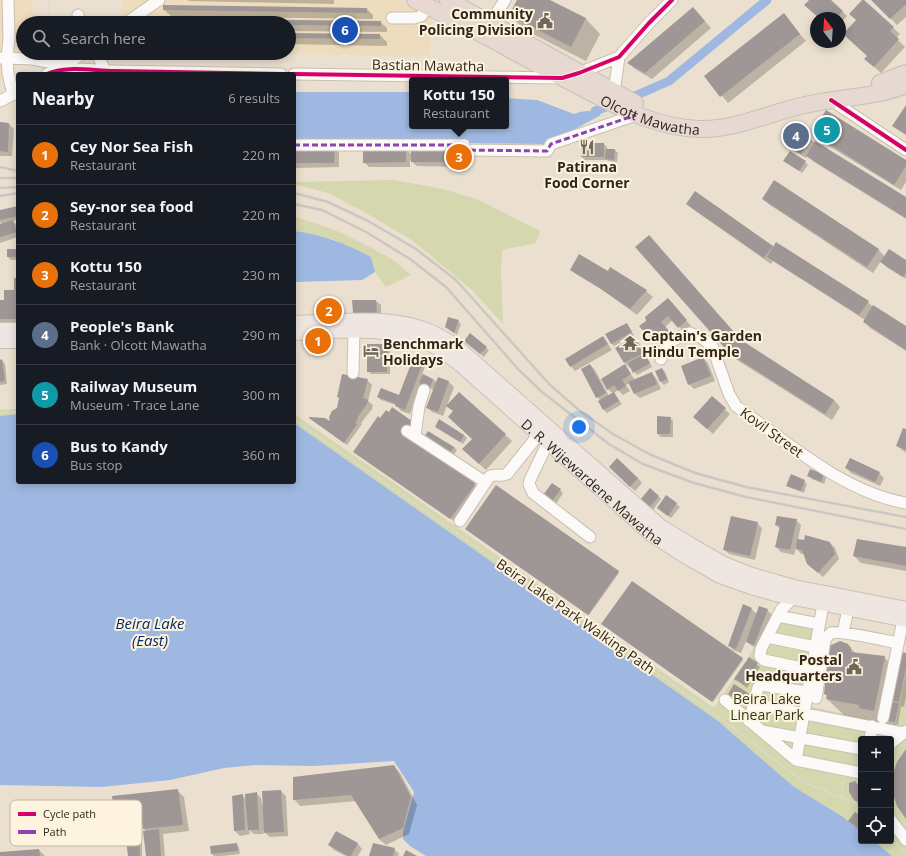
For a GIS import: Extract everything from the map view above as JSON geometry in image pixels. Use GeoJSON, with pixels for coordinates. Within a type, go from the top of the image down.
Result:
{"type":"FeatureCollection","features":[{"type":"Feature","properties":{"kind":"highway","name":"Olcott Mawatha"},"geometry":{"type":"LineString","coordinates":[[448,0],[580,73],[614,96],[643,112],[686,118],[718,118],[743,113],[798,96],[877,94],[906,85]]}},
{"type":"Feature","properties":{"kind":"highway","name":"Olcott Mawatha"},"geometry":{"type":"LineString","coordinates":[[424,2],[562,78],[614,96]]}},
{"type":"Feature","properties":{"kind":"highway","name":"Olcott Mawatha"},"geometry":{"type":"LineString","coordinates":[[830,95],[891,80],[906,73]]}},
{"type":"Feature","properties":{"kind":"main road","name":"D. R. Wijewardene Mawatha"},"geometry":{"type":"LineString","coordinates":[[296,323],[367,320],[401,323],[431,332],[456,346],[660,526],[690,545],[724,564],[776,583],[905,616]]}},
{"type":"Feature","properties":{"kind":"main road"},"geometry":{"type":"LineString","coordinates":[[0,330],[16,330]]}},
{"type":"Feature","properties":{"kind":"main road","name":"D. R. Wijewardene Mawatha"},"geometry":{"type":"LineString","coordinates":[[296,333],[354,331],[392,332],[432,345],[461,365],[541,442],[651,534],[685,556],[720,576],[750,587],[793,598],[848,609],[905,616]]}},
{"type":"Feature","properties":{"kind":"main road"},"geometry":{"type":"LineString","coordinates":[[0,341],[16,341]]}},
{"type":"Feature","properties":{"kind":"street"},"geometry":{"type":"LineString","coordinates":[[136,16],[159,0]]}},
{"type":"Feature","properties":{"kind":"street"},"geometry":{"type":"LineString","coordinates":[[490,23],[505,0]]}},
{"type":"Feature","properties":{"kind":"street"},"geometry":{"type":"LineString","coordinates":[[614,96],[619,57],[672,0]]}},
{"type":"Feature","properties":{"kind":"street"},"geometry":{"type":"LineString","coordinates":[[0,101],[16,94],[4,58],[9,37],[4,20],[6,1]]}},
{"type":"Feature","properties":{"kind":"street"},"geometry":{"type":"LineString","coordinates":[[392,18],[414,18],[421,16],[424,2]]}},
{"type":"Feature","properties":{"kind":"street","name":"Bastian Mawatha"},"geometry":{"type":"LineString","coordinates":[[509,77],[562,78],[580,73],[619,57]]}},
{"type":"Feature","properties":{"kind":"street"},"geometry":{"type":"LineString","coordinates":[[4,58],[16,58]]}},
{"type":"Feature","properties":{"kind":"street"},"geometry":{"type":"LineString","coordinates":[[34,60],[56,70],[164,72]]}},
{"type":"Feature","properties":{"kind":"street"},"geometry":{"type":"LineString","coordinates":[[56,70],[72,60]]}},
{"type":"Feature","properties":{"kind":"street"},"geometry":{"type":"LineString","coordinates":[[100,60],[105,71]]}},
{"type":"Feature","properties":{"kind":"street","name":"Bastian Mawatha"},"geometry":{"type":"LineString","coordinates":[[296,74],[495,77]]}},
{"type":"Feature","properties":{"kind":"street"},"geometry":{"type":"LineString","coordinates":[[830,95],[906,150]]}},
{"type":"Feature","properties":{"kind":"street"},"geometry":{"type":"LineString","coordinates":[[296,146],[464,145],[465,150],[547,151],[551,144],[643,112]]}},
{"type":"Feature","properties":{"kind":"street"},"geometry":{"type":"LineString","coordinates":[[354,331],[354,373]]}},
{"type":"Feature","properties":{"kind":"street","name":"Kovil Street"},"geometry":{"type":"LineString","coordinates":[[660,359],[662,351],[670,342],[679,337],[690,333],[702,338],[712,346],[729,394],[736,406],[824,469],[857,486],[890,500],[906,502]]}},
{"type":"Feature","properties":{"kind":"street"},"geometry":{"type":"LineString","coordinates":[[424,390],[411,433],[485,482]]}},
{"type":"Feature","properties":{"kind":"street"},"geometry":{"type":"LineString","coordinates":[[460,521],[489,476],[500,476],[506,474],[541,442]]}},
{"type":"Feature","properties":{"kind":"street"},"geometry":{"type":"LineString","coordinates":[[541,442],[530,480],[530,489],[533,493],[590,537]]}},
{"type":"Feature","properties":{"kind":"street"},"geometry":{"type":"LineString","coordinates":[[793,598],[782,609],[760,652],[764,660],[811,670]]}},
{"type":"Feature","properties":{"kind":"street"},"geometry":{"type":"LineString","coordinates":[[812,695],[811,670],[823,604]]}},
{"type":"Feature","properties":{"kind":"street"},"geometry":{"type":"LineString","coordinates":[[843,634],[848,609]]}},
{"type":"Feature","properties":{"kind":"street"},"geometry":{"type":"LineString","coordinates":[[778,616],[819,624]]}},
{"type":"Feature","properties":{"kind":"street"},"geometry":{"type":"LineString","coordinates":[[883,718],[905,616]]}},
{"type":"Feature","properties":{"kind":"street"},"geometry":{"type":"LineString","coordinates":[[796,760],[804,713],[812,695],[826,638],[830,634],[834,633],[898,643]]}},
{"type":"Feature","properties":{"kind":"street"},"geometry":{"type":"LineString","coordinates":[[767,637],[815,646]]}},
{"type":"Feature","properties":{"kind":"street"},"geometry":{"type":"LineString","coordinates":[[749,721],[758,688],[763,684],[812,695]]}},
{"type":"Feature","properties":{"kind":"street"},"geometry":{"type":"LineString","coordinates":[[725,700],[796,760],[858,772]]}},
{"type":"Feature","properties":{"kind":"street"},"geometry":{"type":"LineString","coordinates":[[754,704],[905,732]]}},
{"type":"Feature","properties":{"kind":"street"},"geometry":{"type":"LineString","coordinates":[[870,736],[872,726]]}},
{"type":"Feature","properties":{"kind":"street"},"geometry":{"type":"LineString","coordinates":[[761,730],[858,748]]}},
{"type":"Feature","properties":{"kind":"street"},"geometry":{"type":"LineString","coordinates":[[894,741],[905,732]]}},
{"type":"Feature","properties":{"kind":"street"},"geometry":{"type":"LineString","coordinates":[[894,824],[906,840]]}},
{"type":"Feature","properties":{"kind":"path"},"geometry":{"type":"LineString","coordinates":[[48,0],[49,16]]}},
{"type":"Feature","properties":{"kind":"path"},"geometry":{"type":"LineString","coordinates":[[0,413],[16,412]]}},
{"type":"Feature","properties":{"kind":"path"},"geometry":{"type":"LineString","coordinates":[[841,797],[844,777]]}},
{"type":"Feature","properties":{"kind":"shaded area"},"geometry":{"type":"Polygon","coordinates":[[[0,0],[33,0],[33,16],[16,16],[16,60],[22,60],[6,80],[0,80],[0,0]]]}},
{"type":"Feature","properties":{"kind":"shaded area"},"geometry":{"type":"Polygon","coordinates":[[[122,0],[397,0],[431,18],[430,56],[296,54],[296,16],[121,16],[122,0]]]}},
{"type":"Feature","properties":{"kind":"green space"},"geometry":{"type":"Polygon","coordinates":[[[394,180],[443,189],[479,200],[540,231],[536,243],[502,250],[501,271],[503,324],[471,289],[413,241],[366,213],[328,193],[296,185],[296,182],[394,180]]]}},
{"type":"Feature","properties":{"kind":"green space"},"geometry":{"type":"Polygon","coordinates":[[[296,217],[337,231],[362,243],[392,259],[411,275],[386,287],[375,272],[371,257],[332,239],[296,231],[296,217]]]}},
{"type":"Feature","properties":{"kind":"green space"},"geometry":{"type":"Polygon","coordinates":[[[16,409],[16,414],[0,416],[0,410],[16,409]]]}},
{"type":"Feature","properties":{"kind":"green space","name":"Beira Lake Linear Park"},"geometry":{"type":"Polygon","coordinates":[[[296,415],[714,708],[749,656],[777,608],[825,619],[811,706],[813,707],[896,725],[906,672],[906,856],[892,856],[878,844],[894,844],[894,736],[858,736],[858,829],[843,817],[794,787],[718,721],[296,424],[296,415]]]}},
{"type":"Feature","properties":{"kind":"water"},"geometry":{"type":"Polygon","coordinates":[[[296,92],[409,92],[409,129],[509,129],[509,98],[537,100],[574,114],[588,111],[601,115],[547,144],[296,142],[296,92]]]}},
{"type":"Feature","properties":{"kind":"water"},"geometry":{"type":"Polygon","coordinates":[[[296,231],[324,237],[371,257],[375,272],[362,280],[296,282],[296,231]]]}},
{"type":"Feature","properties":{"kind":"water","name":"Beira Lake (East)"},"geometry":{"type":"Polygon","coordinates":[[[16,414],[16,484],[296,484],[296,424],[718,721],[794,787],[843,817],[858,829],[858,844],[878,844],[892,856],[426,856],[410,846],[403,839],[403,832],[414,792],[394,761],[314,766],[256,765],[224,768],[170,780],[102,787],[0,785],[0,416],[16,414]]]}},
{"type":"Feature","properties":{"kind":"pier"},"geometry":{"type":"Polygon","coordinates":[[[296,142],[296,142],[547,144],[547,146],[296,142]]]}},
{"type":"Feature","properties":{"kind":"building"},"geometry":{"type":"Polygon","coordinates":[[[517,0],[550,0],[586,18],[571,47],[509,15],[517,0]]]}},
{"type":"Feature","properties":{"kind":"building"},"geometry":{"type":"Polygon","coordinates":[[[809,0],[831,0],[843,11],[812,12],[804,5],[809,0]]]}},
{"type":"Feature","properties":{"kind":"building"},"geometry":{"type":"Polygon","coordinates":[[[862,0],[864,0],[894,27],[890,31],[899,39],[874,67],[864,59],[867,56],[846,37],[846,31],[856,20],[849,14],[862,0]]]}},
{"type":"Feature","properties":{"kind":"building"},"geometry":{"type":"Polygon","coordinates":[[[871,0],[906,0],[906,4],[890,19],[871,0]]]}},
{"type":"Feature","properties":{"kind":"building"},"geometry":{"type":"Polygon","coordinates":[[[163,5],[367,8],[367,13],[163,10],[163,5]]]}},
{"type":"Feature","properties":{"kind":"building"},"geometry":{"type":"Polygon","coordinates":[[[693,7],[705,21],[645,73],[627,63],[693,7]]]}},
{"type":"Feature","properties":{"kind":"building"},"geometry":{"type":"Polygon","coordinates":[[[784,13],[800,34],[720,97],[704,76],[784,13]]]}},
{"type":"Feature","properties":{"kind":"building"},"geometry":{"type":"Polygon","coordinates":[[[296,20],[381,21],[381,26],[296,25],[296,20]]]}},
{"type":"Feature","properties":{"kind":"building"},"geometry":{"type":"Polygon","coordinates":[[[296,33],[380,34],[380,39],[296,38],[296,33]]]}},
{"type":"Feature","properties":{"kind":"building"},"geometry":{"type":"Polygon","coordinates":[[[906,105],[906,135],[892,126],[906,105]]]}},
{"type":"Feature","properties":{"kind":"building"},"geometry":{"type":"Polygon","coordinates":[[[826,110],[906,160],[906,166],[894,185],[812,133],[826,110]]]}},
{"type":"Feature","properties":{"kind":"building"},"geometry":{"type":"Polygon","coordinates":[[[0,122],[9,123],[8,152],[0,151],[0,122]]]}},
{"type":"Feature","properties":{"kind":"building"},"geometry":{"type":"Polygon","coordinates":[[[794,128],[811,138],[801,154],[784,144],[794,128]]]}},
{"type":"Feature","properties":{"kind":"building"},"geometry":{"type":"Polygon","coordinates":[[[815,141],[906,197],[906,218],[806,156],[815,141]]]}},
{"type":"Feature","properties":{"kind":"building"},"geometry":{"type":"Polygon","coordinates":[[[581,143],[604,143],[604,157],[581,157],[581,143]]]}},
{"type":"Feature","properties":{"kind":"building"},"geometry":{"type":"Polygon","coordinates":[[[296,146],[335,146],[334,163],[296,163],[296,146]]]}},
{"type":"Feature","properties":{"kind":"building"},"geometry":{"type":"Polygon","coordinates":[[[363,148],[406,148],[406,162],[363,163],[363,148]]]}},
{"type":"Feature","properties":{"kind":"building"},"geometry":{"type":"Polygon","coordinates":[[[411,148],[454,148],[454,162],[411,162],[411,148]]]}},
{"type":"Feature","properties":{"kind":"building"},"geometry":{"type":"Polygon","coordinates":[[[606,149],[615,149],[614,160],[605,159],[606,149]]]}},
{"type":"Feature","properties":{"kind":"building"},"geometry":{"type":"Polygon","coordinates":[[[790,151],[806,161],[799,171],[783,161],[790,151]]]}},
{"type":"Feature","properties":{"kind":"building"},"geometry":{"type":"Polygon","coordinates":[[[774,180],[879,249],[867,267],[762,199],[774,180]]]}},
{"type":"Feature","properties":{"kind":"building"},"geometry":{"type":"Polygon","coordinates":[[[695,191],[773,246],[764,258],[686,204],[695,191]]]}},
{"type":"Feature","properties":{"kind":"building"},"geometry":{"type":"Polygon","coordinates":[[[16,206],[16,216],[0,220],[0,210],[16,206]]]}},
{"type":"Feature","properties":{"kind":"building"},"geometry":{"type":"Polygon","coordinates":[[[13,220],[16,232],[0,237],[0,224],[13,220]]]}},
{"type":"Feature","properties":{"kind":"building"},"geometry":{"type":"Polygon","coordinates":[[[649,235],[741,340],[834,400],[825,414],[730,354],[635,247],[649,235]]]}},
{"type":"Feature","properties":{"kind":"building"},"geometry":{"type":"Polygon","coordinates":[[[776,242],[869,301],[859,315],[767,257],[776,242]]]}},
{"type":"Feature","properties":{"kind":"building"},"geometry":{"type":"Polygon","coordinates":[[[7,249],[16,249],[16,257],[7,257],[7,249]]]}},
{"type":"Feature","properties":{"kind":"building"},"geometry":{"type":"Polygon","coordinates":[[[889,249],[906,260],[906,273],[903,277],[880,262],[889,249]]]}},
{"type":"Feature","properties":{"kind":"building"},"geometry":{"type":"Polygon","coordinates":[[[579,254],[608,271],[610,267],[647,290],[630,309],[570,270],[579,254]]]}},
{"type":"Feature","properties":{"kind":"building"},"geometry":{"type":"Polygon","coordinates":[[[14,278],[16,278],[16,319],[0,319],[0,300],[4,300],[4,290],[14,290],[14,278]]]}},
{"type":"Feature","properties":{"kind":"building"},"geometry":{"type":"Polygon","coordinates":[[[668,298],[687,320],[678,328],[668,316],[661,322],[671,333],[662,341],[652,329],[646,334],[639,326],[646,321],[645,317],[668,298]]]}},
{"type":"Feature","properties":{"kind":"building"},"geometry":{"type":"Polygon","coordinates":[[[352,300],[376,300],[377,314],[353,313],[352,300]]]}},
{"type":"Feature","properties":{"kind":"building"},"geometry":{"type":"Polygon","coordinates":[[[873,305],[906,326],[906,350],[863,322],[873,305]]]}},
{"type":"Feature","properties":{"kind":"building"},"geometry":{"type":"Polygon","coordinates":[[[448,317],[459,320],[454,333],[445,327],[448,317]]]}},
{"type":"Feature","properties":{"kind":"building"},"geometry":{"type":"Polygon","coordinates":[[[627,323],[632,332],[611,344],[605,334],[627,323]]]}},
{"type":"Feature","properties":{"kind":"building"},"geometry":{"type":"Polygon","coordinates":[[[470,333],[487,347],[480,354],[464,341],[470,333]]]}},
{"type":"Feature","properties":{"kind":"building"},"geometry":{"type":"Polygon","coordinates":[[[603,336],[608,344],[570,367],[565,359],[603,336]]]}},
{"type":"Feature","properties":{"kind":"building"},"geometry":{"type":"Polygon","coordinates":[[[634,337],[643,353],[624,363],[615,348],[634,337]]]}},
{"type":"Feature","properties":{"kind":"building"},"geometry":{"type":"Polygon","coordinates":[[[365,344],[388,344],[388,355],[364,355],[365,344]]]}},
{"type":"Feature","properties":{"kind":"building"},"geometry":{"type":"Polygon","coordinates":[[[644,354],[650,363],[633,373],[628,363],[644,354]]]}},
{"type":"Feature","properties":{"kind":"building"},"geometry":{"type":"Polygon","coordinates":[[[414,356],[424,360],[405,410],[395,406],[396,404],[377,397],[381,388],[399,395],[414,356]]]}},
{"type":"Feature","properties":{"kind":"building"},"geometry":{"type":"Polygon","coordinates":[[[367,357],[387,357],[387,372],[367,372],[367,357]]]}},
{"type":"Feature","properties":{"kind":"building"},"geometry":{"type":"Polygon","coordinates":[[[703,357],[711,376],[688,385],[681,366],[703,357]]]}},
{"type":"Feature","properties":{"kind":"building"},"geometry":{"type":"Polygon","coordinates":[[[2,359],[5,381],[0,382],[0,360],[2,359]]]}},
{"type":"Feature","properties":{"kind":"building"},"geometry":{"type":"Polygon","coordinates":[[[590,364],[606,393],[596,398],[581,369],[590,364]]]}},
{"type":"Feature","properties":{"kind":"building"},"geometry":{"type":"Polygon","coordinates":[[[625,364],[631,374],[622,380],[626,386],[618,391],[614,385],[607,390],[601,379],[625,364]]]}},
{"type":"Feature","properties":{"kind":"building"},"geometry":{"type":"Polygon","coordinates":[[[662,368],[667,379],[660,382],[655,371],[662,368]]]}},
{"type":"Feature","properties":{"kind":"building"},"geometry":{"type":"Polygon","coordinates":[[[652,372],[657,384],[634,394],[628,382],[652,372]]]}},
{"type":"Feature","properties":{"kind":"building"},"geometry":{"type":"Polygon","coordinates":[[[342,374],[368,379],[363,398],[368,400],[367,404],[357,418],[358,419],[355,423],[357,424],[344,443],[309,418],[325,418],[330,421],[329,417],[332,411],[337,408],[339,398],[337,397],[342,374]]]}},
{"type":"Feature","properties":{"kind":"building"},"geometry":{"type":"Polygon","coordinates":[[[423,374],[433,379],[430,387],[419,383],[423,374]]]}},
{"type":"Feature","properties":{"kind":"building"},"geometry":{"type":"Polygon","coordinates":[[[438,377],[449,381],[438,412],[426,408],[438,377]]]}},
{"type":"Feature","properties":{"kind":"building"},"geometry":{"type":"Polygon","coordinates":[[[459,392],[506,434],[479,464],[462,449],[472,439],[448,417],[453,411],[446,406],[459,392]]]}},
{"type":"Feature","properties":{"kind":"building"},"geometry":{"type":"Polygon","coordinates":[[[614,392],[619,401],[603,410],[598,401],[614,392]]]}},
{"type":"Feature","properties":{"kind":"building"},"geometry":{"type":"Polygon","coordinates":[[[712,396],[726,408],[707,429],[693,417],[712,396]]]}},
{"type":"Feature","properties":{"kind":"building"},"geometry":{"type":"Polygon","coordinates":[[[392,407],[412,421],[404,434],[476,483],[450,519],[353,452],[378,416],[380,418],[386,410],[389,412],[392,407]]]}},
{"type":"Feature","properties":{"kind":"building"},"geometry":{"type":"Polygon","coordinates":[[[657,416],[671,417],[670,434],[657,434],[657,416]]]}},
{"type":"Feature","properties":{"kind":"building"},"geometry":{"type":"Polygon","coordinates":[[[439,419],[464,435],[460,442],[435,427],[439,419]]]}},
{"type":"Feature","properties":{"kind":"building"},"geometry":{"type":"Polygon","coordinates":[[[903,428],[906,429],[906,450],[896,446],[903,428]]]}},
{"type":"Feature","properties":{"kind":"building"},"geometry":{"type":"Polygon","coordinates":[[[428,431],[454,447],[450,453],[424,437],[428,431]]]}},
{"type":"Feature","properties":{"kind":"building"},"geometry":{"type":"Polygon","coordinates":[[[617,458],[638,478],[630,487],[609,467],[617,458]]]}},
{"type":"Feature","properties":{"kind":"building"},"geometry":{"type":"Polygon","coordinates":[[[850,458],[880,472],[875,482],[845,468],[850,458]]]}},
{"type":"Feature","properties":{"kind":"building"},"geometry":{"type":"Polygon","coordinates":[[[810,469],[824,474],[821,482],[807,476],[810,469]]]}},
{"type":"Feature","properties":{"kind":"building"},"geometry":{"type":"Polygon","coordinates":[[[791,474],[805,480],[801,491],[786,486],[791,474]]]}},
{"type":"Feature","properties":{"kind":"building"},"geometry":{"type":"Polygon","coordinates":[[[552,483],[561,489],[552,501],[543,495],[552,483]]]}},
{"type":"Feature","properties":{"kind":"building"},"geometry":{"type":"Polygon","coordinates":[[[496,485],[619,571],[588,615],[465,529],[496,485]]]}},
{"type":"Feature","properties":{"kind":"building"},"geometry":{"type":"Polygon","coordinates":[[[650,488],[659,496],[649,508],[640,500],[650,488]]]}},
{"type":"Feature","properties":{"kind":"building"},"geometry":{"type":"Polygon","coordinates":[[[666,495],[677,503],[668,516],[657,508],[666,495]]]}},
{"type":"Feature","properties":{"kind":"building"},"geometry":{"type":"Polygon","coordinates":[[[731,516],[758,522],[750,556],[723,550],[731,516]]]}},
{"type":"Feature","properties":{"kind":"building"},"geometry":{"type":"Polygon","coordinates":[[[777,516],[797,519],[790,550],[775,547],[780,526],[775,525],[777,516]]]}},
{"type":"Feature","properties":{"kind":"building"},"geometry":{"type":"Polygon","coordinates":[[[805,535],[830,542],[835,554],[818,573],[807,564],[802,550],[796,549],[797,539],[804,540],[805,535]]]}},
{"type":"Feature","properties":{"kind":"building"},"geometry":{"type":"Polygon","coordinates":[[[857,539],[906,547],[906,566],[853,556],[857,539]]]}},
{"type":"Feature","properties":{"kind":"building"},"geometry":{"type":"Polygon","coordinates":[[[632,581],[743,658],[712,702],[601,624],[632,581]]]}},
{"type":"Feature","properties":{"kind":"building"},"geometry":{"type":"Polygon","coordinates":[[[743,604],[752,608],[736,649],[728,646],[743,604]]]}},
{"type":"Feature","properties":{"kind":"building"},"geometry":{"type":"Polygon","coordinates":[[[759,606],[768,609],[754,645],[746,642],[759,606]]]}},
{"type":"Feature","properties":{"kind":"building","name":"Postal Headquarters"},"geometry":{"type":"Polygon","coordinates":[[[840,641],[848,644],[851,648],[851,652],[885,656],[874,711],[859,708],[859,705],[826,699],[827,695],[824,694],[824,678],[829,646],[840,641]]]}},
{"type":"Feature","properties":{"kind":"building"},"geometry":{"type":"Polygon","coordinates":[[[901,652],[906,653],[906,667],[899,702],[892,701],[901,652]]]}},
{"type":"Feature","properties":{"kind":"building"},"geometry":{"type":"Polygon","coordinates":[[[749,657],[758,663],[744,685],[734,679],[749,657]]]}},
{"type":"Feature","properties":{"kind":"building"},"geometry":{"type":"Polygon","coordinates":[[[734,684],[751,695],[745,705],[728,694],[734,684]]]}},
{"type":"Feature","properties":{"kind":"building"},"geometry":{"type":"Polygon","coordinates":[[[891,702],[899,703],[895,722],[887,721],[891,702]]]}},
{"type":"Feature","properties":{"kind":"building"},"geometry":{"type":"Polygon","coordinates":[[[906,749],[906,819],[897,806],[894,797],[894,771],[897,762],[906,749]]]}},
{"type":"Feature","properties":{"kind":"building"},"geometry":{"type":"Polygon","coordinates":[[[394,765],[411,797],[403,828],[379,839],[351,795],[293,800],[293,777],[394,765]]]}},
{"type":"Feature","properties":{"kind":"building"},"geometry":{"type":"Polygon","coordinates":[[[855,781],[858,785],[858,802],[854,800],[849,792],[849,783],[855,781]]]}},
{"type":"Feature","properties":{"kind":"building"},"geometry":{"type":"Polygon","coordinates":[[[178,789],[183,825],[143,829],[142,800],[112,800],[112,796],[178,789]]]}},
{"type":"Feature","properties":{"kind":"building"},"geometry":{"type":"Polygon","coordinates":[[[281,790],[284,832],[264,833],[262,791],[281,790]]]}},
{"type":"Feature","properties":{"kind":"building"},"geometry":{"type":"Polygon","coordinates":[[[257,792],[259,830],[248,830],[245,794],[257,792]]]}},
{"type":"Feature","properties":{"kind":"building"},"geometry":{"type":"Polygon","coordinates":[[[243,794],[245,830],[234,831],[232,796],[243,794]]]}},
{"type":"Feature","properties":{"kind":"building"},"geometry":{"type":"Polygon","coordinates":[[[855,812],[858,814],[858,829],[848,821],[855,812]]]}},
{"type":"Feature","properties":{"kind":"building"},"geometry":{"type":"Polygon","coordinates":[[[159,829],[161,856],[146,856],[143,831],[159,829]]]}},
{"type":"Feature","properties":{"kind":"building"},"geometry":{"type":"Polygon","coordinates":[[[336,831],[358,843],[351,856],[348,856],[328,845],[336,831]]]}},
{"type":"Feature","properties":{"kind":"building"},"geometry":{"type":"Polygon","coordinates":[[[237,843],[238,851],[211,854],[210,846],[237,843]]]}},
{"type":"Feature","properties":{"kind":"building"},"geometry":{"type":"Polygon","coordinates":[[[373,843],[395,848],[393,856],[369,856],[373,843]]]}},
{"type":"Feature","properties":{"kind":"building"},"geometry":{"type":"Polygon","coordinates":[[[127,846],[139,846],[140,856],[128,856],[127,846]]]}},
{"type":"Feature","properties":{"kind":"building"},"geometry":{"type":"Polygon","coordinates":[[[39,849],[40,856],[0,856],[0,852],[39,849]]]}},
{"type":"Feature","properties":{"kind":"building"},"geometry":{"type":"Polygon","coordinates":[[[406,850],[417,856],[403,856],[406,850]]]}},
{"type":"Feature","properties":{"kind":"waterway"},"geometry":{"type":"LineString","coordinates":[[628,99],[669,81],[767,0]]}},
{"type":"Feature","properties":{"kind":"waterway"},"geometry":{"type":"LineString","coordinates":[[595,111],[614,104]]}},
{"type":"Feature","properties":{"kind":"railway"},"geometry":{"type":"LineString","coordinates":[[0,167],[16,171]]}},
{"type":"Feature","properties":{"kind":"railway"},"geometry":{"type":"LineString","coordinates":[[0,178],[16,178]]}},
{"type":"Feature","properties":{"kind":"railway"},"geometry":{"type":"LineString","coordinates":[[0,188],[16,187]]}},
{"type":"Feature","properties":{"kind":"railway"},"geometry":{"type":"LineString","coordinates":[[0,196],[16,193]]}},
{"type":"Feature","properties":{"kind":"railway"},"geometry":{"type":"LineString","coordinates":[[296,194],[328,202],[370,222],[416,249],[456,280],[550,385],[580,411],[613,434],[649,454],[695,473],[746,487],[906,517]]}},
{"type":"Feature","properties":{"kind":"railway"},"geometry":{"type":"LineString","coordinates":[[296,204],[322,210],[366,232],[410,259],[446,287],[518,369],[542,392],[609,444],[643,464],[694,483],[746,497],[906,529]]}},
{"type":"Feature","properties":{"kind":"marked path"},"geometry":{"type":"LineString","coordinates":[[296,145],[464,145],[465,150],[547,151],[551,144],[636,115]]}},
{"type":"Feature","properties":{"kind":"cycle path"},"geometry":{"type":"LineString","coordinates":[[509,77],[562,78],[619,57],[672,0]]}},
{"type":"Feature","properties":{"kind":"cycle path"},"geometry":{"type":"LineString","coordinates":[[52,72],[71,69],[170,72]]}},
{"type":"Feature","properties":{"kind":"cycle path"},"geometry":{"type":"LineString","coordinates":[[296,74],[495,77]]}},
{"type":"Feature","properties":{"kind":"cycle path"},"geometry":{"type":"LineString","coordinates":[[831,100],[906,150]]}},
{"type":"Feature","properties":{"kind":"place","name":"Community Policing Division"},"geometry":{"type":"Point","coordinates":[545,21]}},
{"type":"Feature","properties":{"kind":"place","name":"Bus to Kandy"},"geometry":{"type":"Point","coordinates":[345,30]}},
{"type":"Feature","properties":{"kind":"place","name":"Railway Museum"},"geometry":{"type":"Point","coordinates":[827,130]}},
{"type":"Feature","properties":{"kind":"place","name":"People's Bank"},"geometry":{"type":"Point","coordinates":[796,136]}},
{"type":"Feature","properties":{"kind":"place","name":"Patirana Food Corner"},"geometry":{"type":"Point","coordinates":[587,147]}},
{"type":"Feature","properties":{"kind":"place","name":"Kottu 150"},"geometry":{"type":"Point","coordinates":[459,157]}},
{"type":"Feature","properties":{"kind":"place","name":"Sey-nor sea food"},"geometry":{"type":"Point","coordinates":[329,311]}},
{"type":"Feature","properties":{"kind":"place","name":"Cey Nor Sea Fish"},"geometry":{"type":"Point","coordinates":[318,341]}},
{"type":"Feature","properties":{"kind":"place","name":"Captain's Garden Hindu Temple"},"geometry":{"type":"Point","coordinates":[630,343]}},
{"type":"Feature","properties":{"kind":"place","name":"Benchmark Holidays"},"geometry":{"type":"Point","coordinates":[371,351]}},
{"type":"Feature","properties":{"kind":"place","name":"Postal Headquarters"},"geometry":{"type":"Point","coordinates":[854,667]}}]}
